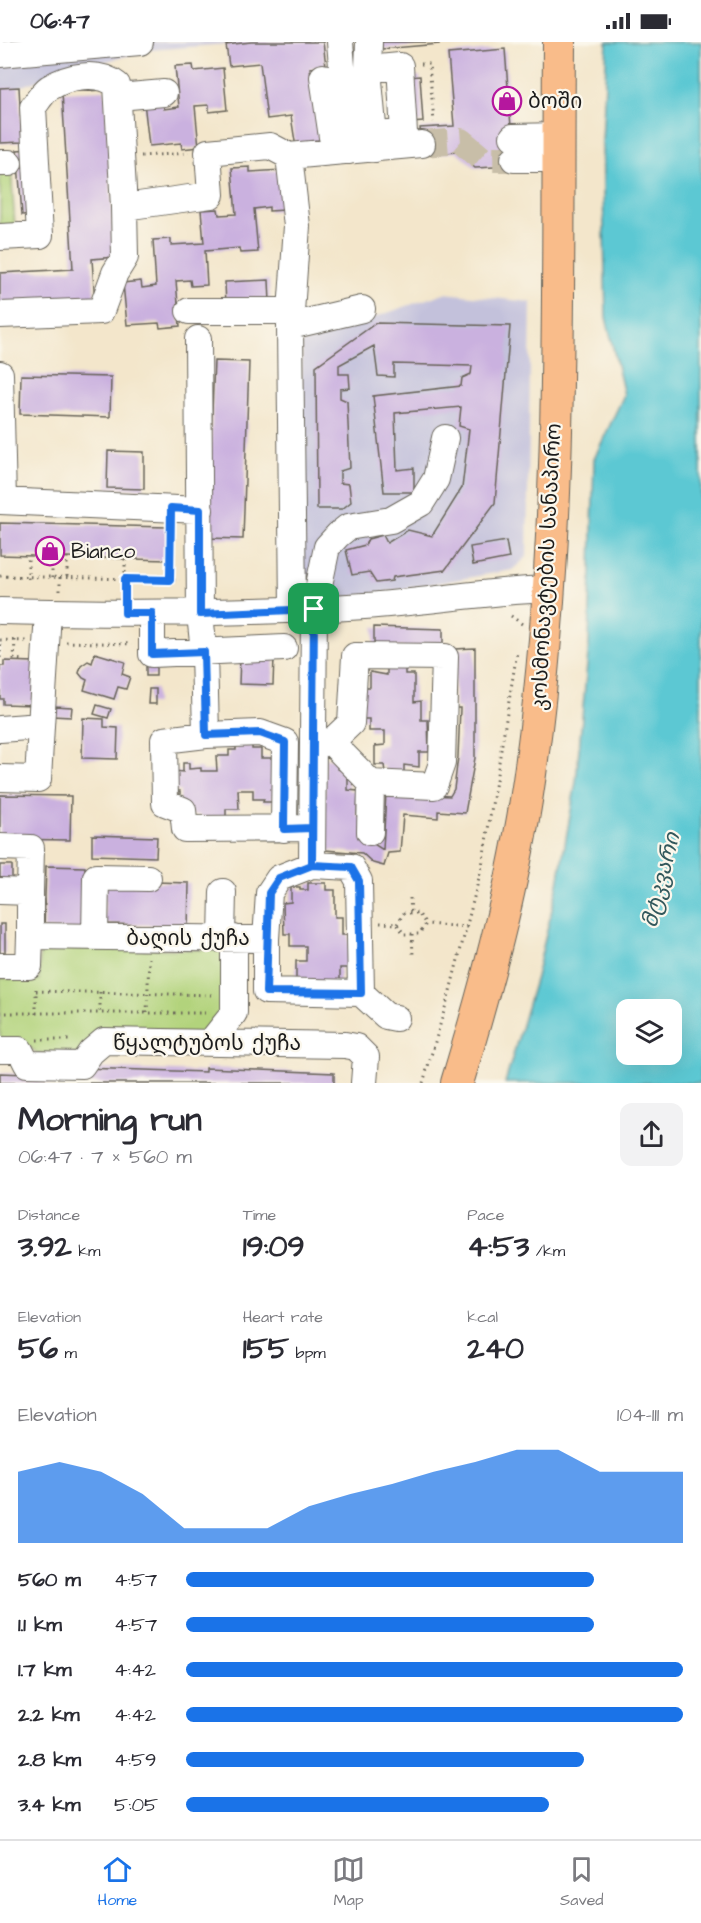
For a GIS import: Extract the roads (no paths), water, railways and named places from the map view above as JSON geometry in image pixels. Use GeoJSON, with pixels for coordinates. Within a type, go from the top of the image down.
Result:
{"type":"FeatureCollection","features":[{"type":"Feature","properties":{"kind":"main road","name":"კოსმონავტების სანაპირო"},"geometry":{"type":"LineString","coordinates":[[457,1083],[501,925],[524,809],[540,699],[549,589],[555,408],[559,42]]}},
{"type":"Feature","properties":{"kind":"street"},"geometry":{"type":"LineString","coordinates":[[0,54],[59,46],[140,42]]}},
{"type":"Feature","properties":{"kind":"street"},"geometry":{"type":"LineString","coordinates":[[340,42],[342,151]]}},
{"type":"Feature","properties":{"kind":"street"},"geometry":{"type":"LineString","coordinates":[[369,42],[368,69],[375,142]]}},
{"type":"Feature","properties":{"kind":"street"},"geometry":{"type":"LineString","coordinates":[[0,237],[40,235],[33,107],[48,89],[75,77],[95,76],[110,79],[117,85],[125,256],[115,273],[101,312],[0,315]]}},
{"type":"Feature","properties":{"kind":"street"},"geometry":{"type":"LineString","coordinates":[[323,77],[342,151]]}},
{"type":"Feature","properties":{"kind":"street"},"geometry":{"type":"LineString","coordinates":[[118,97],[164,93]]}},
{"type":"Feature","properties":{"kind":"street"},"geometry":{"type":"LineString","coordinates":[[124,207],[211,195],[208,152],[270,146],[289,156],[342,151],[375,142],[422,144]]}},
{"type":"Feature","properties":{"kind":"street"},"geometry":{"type":"LineString","coordinates":[[513,148],[558,148]]}},
{"type":"Feature","properties":{"kind":"street"},"geometry":{"type":"LineString","coordinates":[[289,156],[297,226],[291,318],[304,610],[322,743],[312,828],[312,865],[351,867],[359,881],[361,993]]}},
{"type":"Feature","properties":{"kind":"street"},"geometry":{"type":"LineString","coordinates":[[189,311],[291,318],[362,309]]}},
{"type":"Feature","properties":{"kind":"street"},"geometry":{"type":"LineString","coordinates":[[198,339],[200,614],[204,652],[206,735]]}},
{"type":"Feature","properties":{"kind":"street"},"geometry":{"type":"LineString","coordinates":[[0,374],[2,501],[200,510]]}},
{"type":"Feature","properties":{"kind":"street"},"geometry":{"type":"LineString","coordinates":[[304,610],[327,547],[338,535],[348,528],[391,520],[422,503],[436,479],[445,438]]}},
{"type":"Feature","properties":{"kind":"street"},"geometry":{"type":"LineString","coordinates":[[0,611],[200,614],[304,610],[379,605],[511,590],[549,589]]}},
{"type":"Feature","properties":{"kind":"street"},"geometry":{"type":"LineString","coordinates":[[0,778],[38,779],[48,613]]}},
{"type":"Feature","properties":{"kind":"street"},"geometry":{"type":"LineString","coordinates":[[152,613],[152,654],[284,648]]}},
{"type":"Feature","properties":{"kind":"street"},"geometry":{"type":"LineString","coordinates":[[355,656],[445,657],[442,763],[434,786],[371,783],[322,743],[351,723],[355,656]]}},
{"type":"Feature","properties":{"kind":"street"},"geometry":{"type":"LineString","coordinates":[[0,729],[41,726]]}},
{"type":"Feature","properties":{"kind":"street"},"geometry":{"type":"LineString","coordinates":[[284,829],[285,742],[260,733],[206,735],[164,740],[165,803],[183,810],[186,828],[284,829],[312,828]]}},
{"type":"Feature","properties":{"kind":"street"},"geometry":{"type":"LineString","coordinates":[[370,832],[371,783]]}},
{"type":"Feature","properties":{"kind":"street"},"geometry":{"type":"LineString","coordinates":[[0,847],[31,848],[28,966],[0,966]]}},
{"type":"Feature","properties":{"kind":"street","name":"ბაღის ქუჩა"},"geometry":{"type":"LineString","coordinates":[[30,936],[266,939],[269,893],[279,878],[312,865]]}},
{"type":"Feature","properties":{"kind":"street"},"geometry":{"type":"LineString","coordinates":[[95,937],[96,877],[148,878]]}},
{"type":"Feature","properties":{"kind":"street"},"geometry":{"type":"LineString","coordinates":[[0,891],[30,892]]}},
{"type":"Feature","properties":{"kind":"street"},"geometry":{"type":"LineString","coordinates":[[223,892],[234,1004],[245,1023],[258,1031],[289,1043]]}},
{"type":"Feature","properties":{"kind":"street"},"geometry":{"type":"LineString","coordinates":[[266,939],[266,992],[361,993],[386,1016],[396,1018]]}},
{"type":"Feature","properties":{"kind":"street"},"geometry":{"type":"LineString","coordinates":[[210,1043],[234,1004]]}},
{"type":"Feature","properties":{"kind":"street","name":"წყალტუბოს ქუჩა"},"geometry":{"type":"LineString","coordinates":[[0,1050],[21,1050],[27,1064],[82,1065],[91,1052],[104,1041],[345,1045],[356,1047],[366,1058],[364,1083]]}},
{"type":"Feature","properties":{"kind":"water","name":"მტკვარი"},"geometry":{"type":"Polygon","coordinates":[[[607,42],[701,42],[701,1083],[505,1083],[536,977],[558,884],[576,782],[589,643],[594,459],[624,395],[606,317],[602,143],[607,42]]]}},
{"type":"Feature","properties":{"kind":"tunnel"},"geometry":{"type":"LineString","coordinates":[[422,144],[461,141],[482,159],[514,159]]}},
{"type":"Feature","properties":{"kind":"place","name":"ბოში"},"geometry":{"type":"Point","coordinates":[507,101]}},
{"type":"Feature","properties":{"kind":"place","name":"Bianco"},"geometry":{"type":"Point","coordinates":[50,551]}}]}
